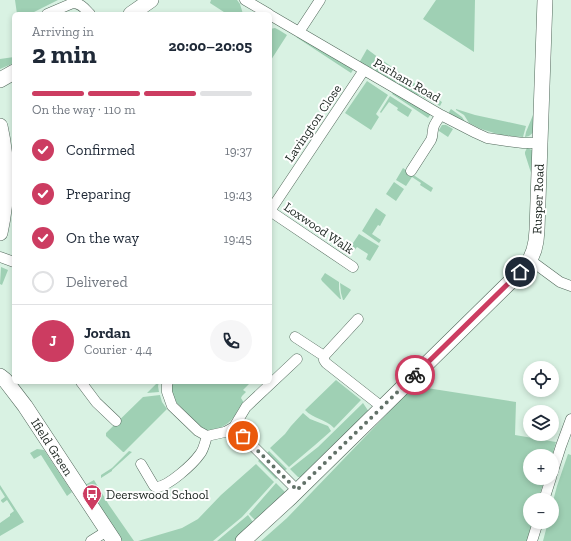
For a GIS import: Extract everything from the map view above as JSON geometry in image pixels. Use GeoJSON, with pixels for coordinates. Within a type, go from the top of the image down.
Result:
{"type":"FeatureCollection","features":[{"type":"Feature","properties":{"kind":"street"},"geometry":{"type":"LineString","coordinates":[[134,12],[151,0]]}},
{"type":"Feature","properties":{"kind":"street","name":"Parham Road"},"geometry":{"type":"LineString","coordinates":[[245,0],[254,10]]}},
{"type":"Feature","properties":{"kind":"street"},"geometry":{"type":"LineString","coordinates":[[299,32],[320,0]]}},
{"type":"Feature","properties":{"kind":"street","name":"Rusper Road"},"geometry":{"type":"LineString","coordinates":[[243,541],[514,278],[530,260],[534,250],[537,230],[546,0]]}},
{"type":"Feature","properties":{"kind":"street"},"geometry":{"type":"LineString","coordinates":[[52,12],[73,3],[77,3],[88,12]]}},
{"type":"Feature","properties":{"kind":"street","name":"Parham Road"},"geometry":{"type":"LineString","coordinates":[[272,16],[469,130],[487,138],[516,142],[540,143]]}},
{"type":"Feature","properties":{"kind":"street","name":"Lavington Close"},"geometry":{"type":"LineString","coordinates":[[272,208],[364,70]]}},
{"type":"Feature","properties":{"kind":"street"},"geometry":{"type":"LineString","coordinates":[[0,80],[12,73]]}},
{"type":"Feature","properties":{"kind":"street"},"geometry":{"type":"LineString","coordinates":[[411,171],[431,140],[433,136],[433,128],[441,114]]}},
{"type":"Feature","properties":{"kind":"street"},"geometry":{"type":"LineString","coordinates":[[0,126],[5,158],[7,187],[0,234]]}},
{"type":"Feature","properties":{"kind":"street","name":"Loxwood Walk"},"geometry":{"type":"LineString","coordinates":[[272,212],[353,268]]}},
{"type":"Feature","properties":{"kind":"street"},"geometry":{"type":"LineString","coordinates":[[0,257],[12,261]]}},
{"type":"Feature","properties":{"kind":"street"},"geometry":{"type":"LineString","coordinates":[[530,260],[560,282],[571,286]]}},
{"type":"Feature","properties":{"kind":"street"},"geometry":{"type":"LineString","coordinates":[[324,356],[358,319]]}},
{"type":"Feature","properties":{"kind":"street"},"geometry":{"type":"LineString","coordinates":[[295,337],[324,356],[326,363],[382,407]]}},
{"type":"Feature","properties":{"kind":"street"},"geometry":{"type":"LineString","coordinates":[[272,383],[297,359]]}},
{"type":"Feature","properties":{"kind":"street","name":"Ifield Green"},"geometry":{"type":"LineString","coordinates":[[0,376],[25,406],[110,536]]}},
{"type":"Feature","properties":{"kind":"street"},"geometry":{"type":"LineString","coordinates":[[85,384],[96,402],[116,421]]}},
{"type":"Feature","properties":{"kind":"street"},"geometry":{"type":"LineString","coordinates":[[167,384],[167,392],[172,406],[198,431],[207,436],[225,432],[234,427],[246,408],[271,384]]}},
{"type":"Feature","properties":{"kind":"street"},"geometry":{"type":"LineString","coordinates":[[559,452],[571,419]]}},
{"type":"Feature","properties":{"kind":"street"},"geometry":{"type":"LineString","coordinates":[[234,427],[297,490]]}},
{"type":"Feature","properties":{"kind":"street"},"geometry":{"type":"LineString","coordinates":[[141,464],[154,486],[161,487],[176,477],[198,456],[203,449],[207,436]]}},
{"type":"Feature","properties":{"kind":"street"},"geometry":{"type":"LineString","coordinates":[[532,541],[536,529]]}},
{"type":"Feature","properties":{"kind":"street"},"geometry":{"type":"LineString","coordinates":[[92,541],[110,536]]}},
{"type":"Feature","properties":{"kind":"green space"},"geometry":{"type":"Polygon","coordinates":[[[15,0],[58,0],[34,12],[17,12],[15,0]]]}},
{"type":"Feature","properties":{"kind":"green space"},"geometry":{"type":"Polygon","coordinates":[[[211,0],[237,0],[242,12],[224,12],[210,3],[211,0]]]}},
{"type":"Feature","properties":{"kind":"green space"},"geometry":{"type":"Polygon","coordinates":[[[436,0],[475,0],[474,52],[423,19],[436,0]]]}},
{"type":"Feature","properties":{"kind":"green space"},"geometry":{"type":"Polygon","coordinates":[[[275,28],[287,35],[272,58],[272,29],[275,28]]]}},
{"type":"Feature","properties":{"kind":"green space"},"geometry":{"type":"Polygon","coordinates":[[[298,35],[346,64],[353,70],[351,73],[296,37],[298,35]]]}},
{"type":"Feature","properties":{"kind":"green space"},"geometry":{"type":"Polygon","coordinates":[[[367,49],[379,58],[371,71],[359,63],[367,49]]]}},
{"type":"Feature","properties":{"kind":"green space"},"geometry":{"type":"Polygon","coordinates":[[[12,57],[12,64],[0,69],[0,59],[12,57]]]}},
{"type":"Feature","properties":{"kind":"green space"},"geometry":{"type":"Polygon","coordinates":[[[382,60],[402,74],[395,84],[375,71],[382,60]]]}},
{"type":"Feature","properties":{"kind":"green space"},"geometry":{"type":"Polygon","coordinates":[[[404,76],[442,102],[440,106],[419,95],[415,95],[398,85],[404,76]]]}},
{"type":"Feature","properties":{"kind":"green space"},"geometry":{"type":"Polygon","coordinates":[[[367,81],[388,95],[376,114],[379,117],[371,130],[345,113],[367,81]]]}},
{"type":"Feature","properties":{"kind":"green space"},"geometry":{"type":"Polygon","coordinates":[[[394,91],[431,114],[428,118],[392,94],[394,91]]]}},
{"type":"Feature","properties":{"kind":"green space"},"geometry":{"type":"Polygon","coordinates":[[[390,96],[412,110],[408,117],[397,110],[398,108],[389,102],[381,113],[380,112],[390,96]]]}},
{"type":"Feature","properties":{"kind":"green space"},"geometry":{"type":"Polygon","coordinates":[[[451,109],[462,117],[466,123],[449,115],[451,109]]]}},
{"type":"Feature","properties":{"kind":"green space"},"geometry":{"type":"Polygon","coordinates":[[[456,109],[475,115],[526,126],[523,137],[501,135],[481,129],[469,123],[464,115],[456,109]]]}},
{"type":"Feature","properties":{"kind":"green space"},"geometry":{"type":"Polygon","coordinates":[[[533,115],[535,131],[529,136],[525,137],[526,132],[533,115]]]}},
{"type":"Feature","properties":{"kind":"green space"},"geometry":{"type":"Polygon","coordinates":[[[442,125],[446,125],[453,129],[448,137],[439,131],[442,125]]]}},
{"type":"Feature","properties":{"kind":"green space"},"geometry":{"type":"Polygon","coordinates":[[[527,148],[532,150],[534,153],[533,179],[525,154],[527,148]]]}},
{"type":"Feature","properties":{"kind":"green space"},"geometry":{"type":"Polygon","coordinates":[[[403,168],[433,188],[431,192],[420,185],[421,183],[412,177],[406,186],[396,180],[403,168]]]}},
{"type":"Feature","properties":{"kind":"green space"},"geometry":{"type":"Polygon","coordinates":[[[394,182],[404,189],[396,201],[386,194],[394,182]]]}},
{"type":"Feature","properties":{"kind":"green space"},"geometry":{"type":"Polygon","coordinates":[[[376,208],[386,215],[380,226],[378,225],[372,234],[381,240],[379,243],[362,231],[376,208]]]}},
{"type":"Feature","properties":{"kind":"green space"},"geometry":{"type":"Polygon","coordinates":[[[359,234],[379,246],[370,261],[366,259],[368,254],[357,247],[353,252],[349,249],[359,234]]]}},
{"type":"Feature","properties":{"kind":"green space"},"geometry":{"type":"Polygon","coordinates":[[[1,267],[8,270],[2,285],[0,284],[1,267]]]}},
{"type":"Feature","properties":{"kind":"green space"},"geometry":{"type":"Polygon","coordinates":[[[325,273],[339,282],[341,299],[322,281],[321,279],[325,273]]]}},
{"type":"Feature","properties":{"kind":"green space"},"geometry":{"type":"Polygon","coordinates":[[[340,283],[351,290],[344,300],[341,293],[340,283]]]}},
{"type":"Feature","properties":{"kind":"green space"},"geometry":{"type":"Polygon","coordinates":[[[336,380],[361,400],[334,428],[305,410],[336,380]]]}},
{"type":"Feature","properties":{"kind":"green space"},"geometry":{"type":"Polygon","coordinates":[[[156,384],[158,384],[159,392],[147,393],[156,384]]]}},
{"type":"Feature","properties":{"kind":"green space"},"geometry":{"type":"Polygon","coordinates":[[[171,384],[249,384],[243,390],[246,392],[241,398],[244,403],[234,417],[219,429],[209,431],[202,428],[173,398],[171,384]]]}},
{"type":"Feature","properties":{"kind":"green space"},"geometry":{"type":"Polygon","coordinates":[[[414,386],[516,402],[515,435],[523,436],[523,441],[556,442],[554,449],[523,449],[523,485],[543,485],[540,493],[523,493],[523,529],[530,529],[527,541],[261,541],[287,518],[414,386]]]}},
{"type":"Feature","properties":{"kind":"green space"},"geometry":{"type":"Polygon","coordinates":[[[160,395],[162,402],[167,409],[123,452],[106,436],[106,433],[143,397],[160,395]]]}},
{"type":"Feature","properties":{"kind":"green space"},"geometry":{"type":"Polygon","coordinates":[[[363,403],[369,412],[302,477],[298,477],[290,469],[318,447],[363,403]]]}},
{"type":"Feature","properties":{"kind":"green space"},"geometry":{"type":"Polygon","coordinates":[[[303,413],[310,419],[328,426],[331,431],[289,467],[270,448],[285,434],[303,413]]]}},
{"type":"Feature","properties":{"kind":"green space"},"geometry":{"type":"Polygon","coordinates":[[[37,449],[44,450],[72,492],[67,496],[41,455],[34,459],[30,453],[37,449]]]}},
{"type":"Feature","properties":{"kind":"green space"},"geometry":{"type":"Polygon","coordinates":[[[129,451],[132,452],[112,471],[101,478],[101,475],[112,468],[129,451]]]}},
{"type":"Feature","properties":{"kind":"green space"},"geometry":{"type":"Polygon","coordinates":[[[269,451],[287,469],[284,471],[267,453],[269,451]]]}},
{"type":"Feature","properties":{"kind":"green space"},"geometry":{"type":"Polygon","coordinates":[[[568,454],[571,455],[571,541],[543,541],[546,529],[559,529],[559,493],[555,493],[557,485],[559,485],[559,480],[568,454]]]}},
{"type":"Feature","properties":{"kind":"green space"},"geometry":{"type":"Polygon","coordinates":[[[260,459],[279,477],[276,479],[258,461],[260,459]]]}},
{"type":"Feature","properties":{"kind":"green space"},"geometry":{"type":"Polygon","coordinates":[[[256,464],[274,482],[242,517],[213,541],[138,541],[182,528],[198,519],[221,495],[256,464]]]}},
{"type":"Feature","properties":{"kind":"green space"},"geometry":{"type":"Polygon","coordinates":[[[94,480],[134,541],[120,541],[85,485],[94,480]]]}},
{"type":"Feature","properties":{"kind":"green space"},"geometry":{"type":"Polygon","coordinates":[[[276,483],[286,493],[258,523],[249,514],[276,483]]]}},
{"type":"Feature","properties":{"kind":"green space"},"geometry":{"type":"Polygon","coordinates":[[[0,485],[24,522],[0,536],[0,523],[14,511],[7,500],[3,503],[1,501],[5,497],[0,489],[0,485]]]}},
{"type":"Feature","properties":{"kind":"green space"},"geometry":{"type":"Polygon","coordinates":[[[248,515],[255,525],[235,541],[217,541],[248,515]]]}},
{"type":"Feature","properties":{"kind":"way so far"},"geometry":{"type":"LineString","coordinates":[[243,436],[297,490],[415,375]]}},
{"type":"Feature","properties":{"kind":"place","name":"Deerswood School"},"geometry":{"type":"Point","coordinates":[92,511]}},
{"type":"Feature","properties":{"kind":"route"},"geometry":{"type":"LineString","coordinates":[[415,375],[520,272]]}}]}
